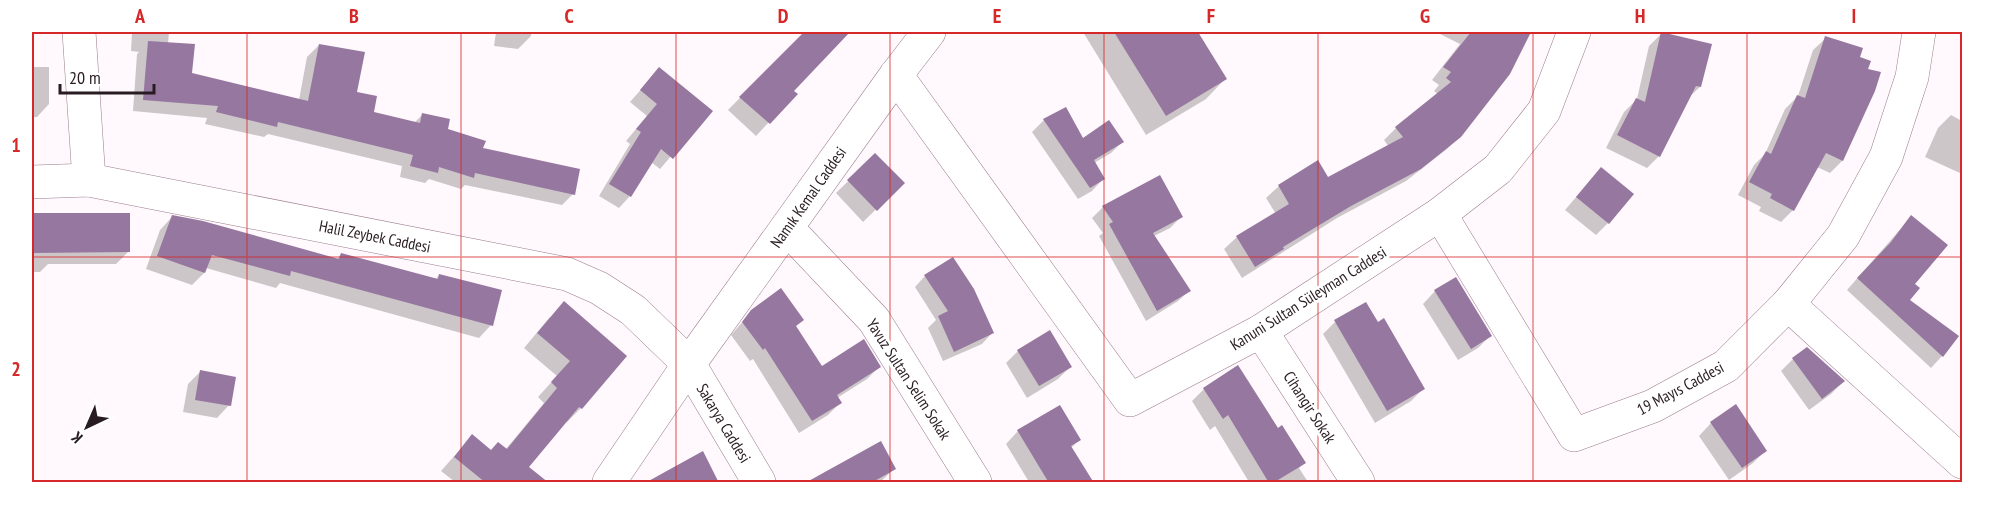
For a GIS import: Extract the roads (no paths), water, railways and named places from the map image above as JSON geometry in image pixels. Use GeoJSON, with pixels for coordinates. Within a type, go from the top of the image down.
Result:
{"type":"FeatureCollection","features":[{"type":"Feature","properties":{"kind":"street"},"geometry":{"type":"LineString","coordinates":[[79,32],[88,180]]}},
{"type":"Feature","properties":{"kind":"street","name":"Namık Kemal Caddesi"},"geometry":{"type":"LineString","coordinates":[[609,483],[689,364],[929,32]]}},
{"type":"Feature","properties":{"kind":"street","name":"Kanuni Sultan Süleyman Caddesi"},"geometry":{"type":"LineString","coordinates":[[896,75],[1130,399],[1261,331],[1440,214],[1498,169],[1544,111],[1574,32]]}},
{"type":"Feature","properties":{"kind":"street","name":"19 Mayıs Caddesi"},"geometry":{"type":"LineString","coordinates":[[1440,214],[1574,435],[1653,406],[1726,366],[1788,304],[1843,236],[1886,157],[1912,76],[1919,32]]}},
{"type":"Feature","properties":{"kind":"street","name":"Halil Zeybek Caddesi"},"geometry":{"type":"LineString","coordinates":[[32,182],[88,180],[567,274],[599,288],[633,310],[689,364]]}},
{"type":"Feature","properties":{"kind":"street","name":"Yavuz Sultan Selim Sokak"},"geometry":{"type":"LineString","coordinates":[[787,228],[874,320],[975,483]]}},
{"type":"Feature","properties":{"kind":"street"},"geometry":{"type":"LineString","coordinates":[[1788,304],[1962,462]]}},
{"type":"Feature","properties":{"kind":"street","name":"Cihangir Sokak"},"geometry":{"type":"LineString","coordinates":[[1261,331],[1358,483]]}},
{"type":"Feature","properties":{"kind":"street","name":"Sakarya Caddesi"},"geometry":{"type":"LineString","coordinates":[[689,364],[759,483]]}}]}
